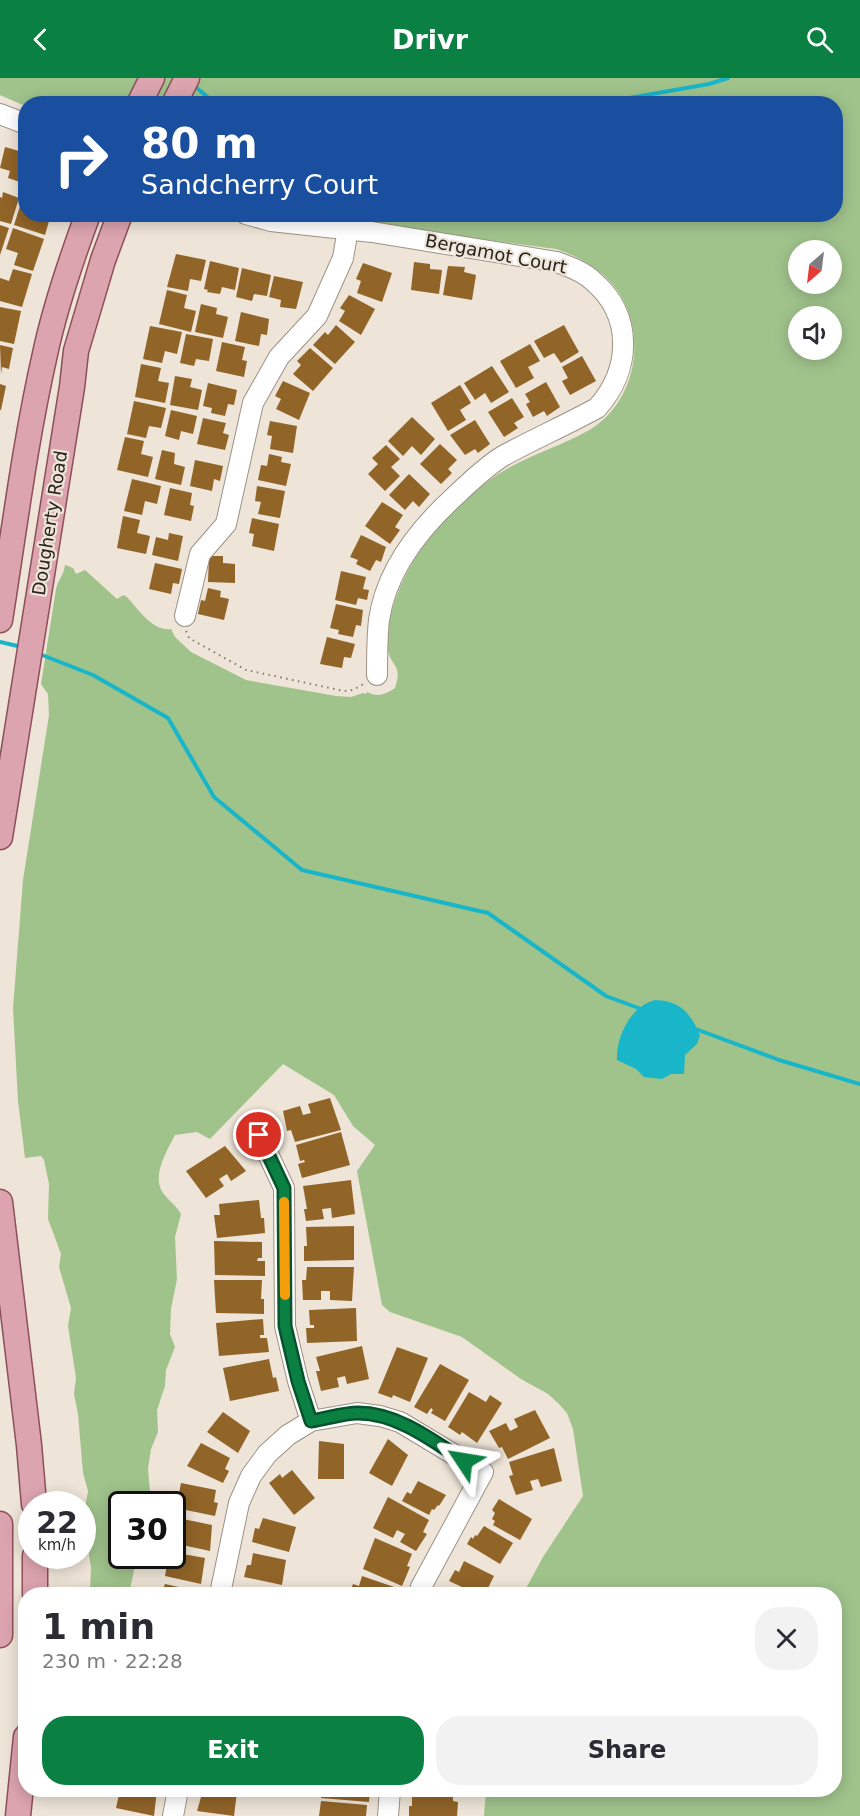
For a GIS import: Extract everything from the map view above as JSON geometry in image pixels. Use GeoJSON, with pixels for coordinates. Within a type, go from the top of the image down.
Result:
{"type":"FeatureCollection","features":[{"type":"Feature","properties":{"kind":"main road"},"geometry":{"type":"LineString","coordinates":[[143,96],[152,78]]}},
{"type":"Feature","properties":{"kind":"main road"},"geometry":{"type":"LineString","coordinates":[[178,96],[187,78]]}},
{"type":"Feature","properties":{"kind":"main road","name":"Dougherty Road"},"geometry":{"type":"LineString","coordinates":[[0,620],[45,353],[69,265],[85,222]]}},
{"type":"Feature","properties":{"kind":"main road","name":"Dougherty Road"},"geometry":{"type":"LineString","coordinates":[[0,837],[72,387],[75,351],[117,222]]}},
{"type":"Feature","properties":{"kind":"main road"},"geometry":{"type":"LineString","coordinates":[[0,1202],[33,1491]]}},
{"type":"Feature","properties":{"kind":"main road"},"geometry":{"type":"LineString","coordinates":[[0,1524],[0,1635]]}},
{"type":"Feature","properties":{"kind":"main road"},"geometry":{"type":"LineString","coordinates":[[35,1569],[35,1587]]}},
{"type":"Feature","properties":{"kind":"main road"},"geometry":{"type":"LineString","coordinates":[[18,1816],[20,1797]]}},
{"type":"Feature","properties":{"kind":"street"},"geometry":{"type":"LineString","coordinates":[[0,114],[18,121]]}},
{"type":"Feature","properties":{"kind":"street","name":"Bergamot Court"},"geometry":{"type":"LineString","coordinates":[[281,222],[348,229],[556,262],[576,269],[592,279],[605,292],[618,316],[623,337],[622,360],[616,382],[608,397],[597,408],[502,457],[449,501],[412,542],[394,573],[384,599],[377,641],[377,675]]}},
{"type":"Feature","properties":{"kind":"street"},"geometry":{"type":"LineString","coordinates":[[185,616],[200,554],[226,524],[253,403],[279,357],[317,316],[343,258],[348,229]]}},
{"type":"Feature","properties":{"kind":"street"},"geometry":{"type":"LineString","coordinates":[[259,1135],[284,1188],[285,1326],[298,1381],[311,1421]]}},
{"type":"Feature","properties":{"kind":"street"},"geometry":{"type":"LineString","coordinates":[[221,1587],[239,1503],[251,1476],[267,1455],[288,1435],[311,1421],[357,1413],[400,1422],[483,1472],[421,1587]]}},
{"type":"Feature","properties":{"kind":"street"},"geometry":{"type":"LineString","coordinates":[[173,1816],[177,1797]]}},
{"type":"Feature","properties":{"kind":"street"},"geometry":{"type":"LineString","coordinates":[[388,1816],[389,1797]]}},
{"type":"Feature","properties":{"kind":"path"},"geometry":{"type":"LineString","coordinates":[[185,616],[183,624],[189,638],[246,670],[344,691],[353,690],[377,675]]}},
{"type":"Feature","properties":{"kind":"green space"},"geometry":{"type":"Polygon","coordinates":[[[0,78],[860,78],[860,1816],[484,1816],[485,1797],[842,1797],[842,1587],[527,1587],[543,1557],[583,1496],[573,1429],[567,1413],[548,1394],[521,1379],[462,1337],[390,1312],[382,1305],[357,1171],[375,1145],[353,1126],[334,1095],[283,1064],[210,1139],[197,1132],[175,1135],[159,1171],[163,1193],[181,1214],[175,1237],[177,1279],[171,1309],[170,1334],[175,1347],[166,1370],[165,1386],[157,1410],[158,1432],[151,1449],[148,1469],[150,1491],[108,1491],[108,1569],[134,1569],[130,1587],[90,1587],[91,1569],[96,1569],[96,1491],[88,1491],[83,1473],[74,1394],[76,1378],[68,1326],[71,1308],[59,1267],[61,1254],[48,1219],[49,1184],[44,1160],[41,1156],[25,1158],[18,1101],[13,1008],[23,880],[49,715],[48,694],[41,684],[56,589],[65,565],[73,568],[76,574],[85,570],[117,599],[123,595],[127,597],[152,623],[164,629],[171,629],[175,637],[191,652],[246,680],[336,696],[351,697],[367,692],[375,695],[385,693],[395,688],[398,674],[388,650],[389,623],[393,608],[410,567],[433,534],[461,503],[483,485],[515,464],[591,429],[615,407],[623,394],[633,364],[633,332],[630,317],[619,293],[611,283],[580,259],[556,249],[353,222],[843,222],[843,96],[18,96],[18,103],[0,95],[0,78]]]}},
{"type":"Feature","properties":{"kind":"water"},"geometry":{"type":"Polygon","coordinates":[[[655,1000],[672,1003],[684,1010],[700,1035],[697,1044],[685,1055],[684,1074],[671,1074],[662,1079],[644,1077],[636,1069],[617,1060],[622,1032],[632,1015],[646,1003],[655,1000]]]}},
{"type":"Feature","properties":{"kind":"building"},"geometry":{"type":"Polygon","coordinates":[[[5,147],[18,151],[18,181],[8,178],[10,171],[0,168],[5,147]]]}},
{"type":"Feature","properties":{"kind":"building"},"geometry":{"type":"Polygon","coordinates":[[[3,192],[18,198],[11,224],[0,221],[0,197],[2,198],[3,192]]]}},
{"type":"Feature","properties":{"kind":"building"},"geometry":{"type":"Polygon","coordinates":[[[18,212],[18,222],[49,222],[45,235],[14,225],[18,212]]]}},
{"type":"Feature","properties":{"kind":"building"},"geometry":{"type":"Polygon","coordinates":[[[0,225],[9,228],[0,255],[0,225]]]}},
{"type":"Feature","properties":{"kind":"building"},"geometry":{"type":"Polygon","coordinates":[[[13,228],[44,239],[33,271],[14,265],[18,253],[6,249],[13,228]]]}},
{"type":"Feature","properties":{"kind":"building"},"geometry":{"type":"Polygon","coordinates":[[[176,254],[206,260],[201,281],[190,279],[188,291],[167,287],[176,254]]]}},
{"type":"Feature","properties":{"kind":"building"},"geometry":{"type":"Polygon","coordinates":[[[210,261],[239,268],[235,290],[222,287],[220,294],[207,292],[208,290],[204,289],[210,261]]]}},
{"type":"Feature","properties":{"kind":"building"},"geometry":{"type":"Polygon","coordinates":[[[414,262],[430,264],[430,269],[442,270],[439,294],[411,290],[414,262]]]}},
{"type":"Feature","properties":{"kind":"building"},"geometry":{"type":"Polygon","coordinates":[[[363,263],[392,273],[382,302],[357,293],[361,281],[356,279],[363,263]]]}},
{"type":"Feature","properties":{"kind":"building"},"geometry":{"type":"Polygon","coordinates":[[[448,266],[465,267],[464,272],[476,275],[472,300],[443,295],[448,266]]]}},
{"type":"Feature","properties":{"kind":"building"},"geometry":{"type":"Polygon","coordinates":[[[242,268],[271,275],[267,296],[254,294],[252,301],[236,297],[242,268]]]}},
{"type":"Feature","properties":{"kind":"building"},"geometry":{"type":"Polygon","coordinates":[[[13,269],[32,274],[22,307],[0,301],[0,278],[9,281],[13,269]]]}},
{"type":"Feature","properties":{"kind":"building"},"geometry":{"type":"Polygon","coordinates":[[[274,276],[303,282],[296,309],[280,307],[281,300],[269,297],[274,276]]]}},
{"type":"Feature","properties":{"kind":"building"},"geometry":{"type":"Polygon","coordinates":[[[167,290],[187,295],[184,308],[196,311],[191,332],[159,324],[167,290]]]}},
{"type":"Feature","properties":{"kind":"building"},"geometry":{"type":"Polygon","coordinates":[[[349,295],[375,309],[361,335],[339,321],[345,311],[340,308],[349,295]]]}},
{"type":"Feature","properties":{"kind":"building"},"geometry":{"type":"Polygon","coordinates":[[[201,304],[217,308],[216,314],[228,317],[223,338],[195,332],[201,304]]]}},
{"type":"Feature","properties":{"kind":"building"},"geometry":{"type":"Polygon","coordinates":[[[0,307],[21,311],[14,344],[0,341],[0,307]]]}},
{"type":"Feature","properties":{"kind":"building"},"geometry":{"type":"Polygon","coordinates":[[[241,312],[269,319],[267,335],[261,334],[259,346],[235,341],[241,312]]]}},
{"type":"Feature","properties":{"kind":"building"},"geometry":{"type":"Polygon","coordinates":[[[336,325],[355,342],[335,364],[313,345],[325,332],[328,335],[336,325]]]}},
{"type":"Feature","properties":{"kind":"building"},"geometry":{"type":"Polygon","coordinates":[[[564,325],[579,352],[561,363],[554,353],[544,358],[534,341],[564,325]]]}},
{"type":"Feature","properties":{"kind":"building"},"geometry":{"type":"Polygon","coordinates":[[[150,326],[182,332],[177,354],[165,351],[162,363],[143,359],[150,326]]]}},
{"type":"Feature","properties":{"kind":"building"},"geometry":{"type":"Polygon","coordinates":[[[186,334],[213,339],[209,361],[196,359],[194,366],[180,363],[186,334]]]}},
{"type":"Feature","properties":{"kind":"building"},"geometry":{"type":"Polygon","coordinates":[[[222,342],[245,347],[242,360],[247,361],[244,377],[216,371],[222,342]]]}},
{"type":"Feature","properties":{"kind":"building"},"geometry":{"type":"Polygon","coordinates":[[[530,344],[540,361],[528,367],[534,378],[516,388],[500,361],[530,344]]]}},
{"type":"Feature","properties":{"kind":"building"},"geometry":{"type":"Polygon","coordinates":[[[0,345],[13,348],[9,369],[2,367],[1,374],[0,345]]]}},
{"type":"Feature","properties":{"kind":"building"},"geometry":{"type":"Polygon","coordinates":[[[310,348],[333,368],[313,391],[293,374],[301,365],[297,361],[310,348]]]}},
{"type":"Feature","properties":{"kind":"building"},"geometry":{"type":"Polygon","coordinates":[[[582,356],[596,381],[570,395],[562,381],[568,378],[562,367],[582,356]]]}},
{"type":"Feature","properties":{"kind":"building"},"geometry":{"type":"Polygon","coordinates":[[[141,364],[161,368],[158,381],[169,383],[165,403],[135,397],[141,364]]]}},
{"type":"Feature","properties":{"kind":"building"},"geometry":{"type":"Polygon","coordinates":[[[492,366],[509,392],[491,403],[485,393],[475,400],[464,383],[492,366]]]}},
{"type":"Feature","properties":{"kind":"building"},"geometry":{"type":"Polygon","coordinates":[[[175,376],[192,379],[190,387],[202,390],[198,410],[170,405],[175,376]]]}},
{"type":"Feature","properties":{"kind":"building"},"geometry":{"type":"Polygon","coordinates":[[[283,381],[310,393],[299,420],[276,409],[281,399],[275,396],[283,381]]]}},
{"type":"Feature","properties":{"kind":"building"},"geometry":{"type":"Polygon","coordinates":[[[546,382],[560,407],[547,416],[544,411],[533,417],[526,404],[530,402],[525,394],[546,382]]]}},
{"type":"Feature","properties":{"kind":"building"},"geometry":{"type":"Polygon","coordinates":[[[208,383],[237,390],[234,405],[228,404],[225,416],[211,413],[212,408],[203,406],[208,383]]]}},
{"type":"Feature","properties":{"kind":"building"},"geometry":{"type":"Polygon","coordinates":[[[0,384],[6,386],[1,410],[0,410],[0,384]]]}},
{"type":"Feature","properties":{"kind":"building"},"geometry":{"type":"Polygon","coordinates":[[[460,385],[471,403],[460,410],[466,420],[448,431],[431,403],[460,385]]]}},
{"type":"Feature","properties":{"kind":"building"},"geometry":{"type":"Polygon","coordinates":[[[512,398],[524,417],[514,423],[518,428],[504,437],[488,412],[512,398]]]}},
{"type":"Feature","properties":{"kind":"building"},"geometry":{"type":"Polygon","coordinates":[[[134,401],[166,408],[161,428],[149,426],[146,438],[127,434],[134,401]]]}},
{"type":"Feature","properties":{"kind":"building"},"geometry":{"type":"Polygon","coordinates":[[[171,410],[197,416],[193,434],[181,431],[179,440],[165,436],[171,410]]]}},
{"type":"Feature","properties":{"kind":"building"},"geometry":{"type":"Polygon","coordinates":[[[412,417],[435,439],[421,455],[412,446],[403,456],[388,441],[412,417]]]}},
{"type":"Feature","properties":{"kind":"building"},"geometry":{"type":"Polygon","coordinates":[[[203,418],[226,423],[223,433],[229,435],[225,450],[197,444],[203,418]]]}},
{"type":"Feature","properties":{"kind":"building"},"geometry":{"type":"Polygon","coordinates":[[[475,420],[490,444],[478,453],[475,449],[465,455],[450,435],[475,420]]]}},
{"type":"Feature","properties":{"kind":"building"},"geometry":{"type":"Polygon","coordinates":[[[270,421],[297,426],[293,453],[270,449],[272,436],[267,435],[270,421]]]}},
{"type":"Feature","properties":{"kind":"building"},"geometry":{"type":"Polygon","coordinates":[[[125,437],[144,441],[141,454],[153,457],[148,477],[117,470],[125,437]]]}},
{"type":"Feature","properties":{"kind":"building"},"geometry":{"type":"Polygon","coordinates":[[[440,444],[457,460],[448,469],[452,473],[441,484],[420,464],[440,444]]]}},
{"type":"Feature","properties":{"kind":"building"},"geometry":{"type":"Polygon","coordinates":[[[386,445],[400,459],[391,467],[400,476],[385,491],[368,474],[378,464],[372,458],[386,445]]]}},
{"type":"Feature","properties":{"kind":"building"},"geometry":{"type":"Polygon","coordinates":[[[162,450],[175,453],[174,464],[185,467],[181,485],[155,479],[162,450]]]}},
{"type":"Feature","properties":{"kind":"building"},"geometry":{"type":"Polygon","coordinates":[[[269,454],[282,457],[281,462],[291,464],[286,486],[258,480],[261,465],[267,466],[269,454]]]}},
{"type":"Feature","properties":{"kind":"building"},"geometry":{"type":"Polygon","coordinates":[[[195,460],[223,466],[220,481],[214,479],[212,491],[190,486],[195,460]]]}},
{"type":"Feature","properties":{"kind":"building"},"geometry":{"type":"Polygon","coordinates":[[[409,474],[430,494],[419,507],[413,501],[405,510],[389,495],[409,474]]]}},
{"type":"Feature","properties":{"kind":"building"},"geometry":{"type":"Polygon","coordinates":[[[132,479],[161,486],[157,504],[145,501],[142,515],[124,511],[132,479]]]}},
{"type":"Feature","properties":{"kind":"building"},"geometry":{"type":"Polygon","coordinates":[[[257,486],[285,491],[280,518],[258,514],[261,502],[255,501],[257,486]]]}},
{"type":"Feature","properties":{"kind":"building"},"geometry":{"type":"Polygon","coordinates":[[[170,488],[192,493],[190,505],[194,506],[191,521],[164,515],[170,488]]]}},
{"type":"Feature","properties":{"kind":"building"},"geometry":{"type":"Polygon","coordinates":[[[382,502],[403,515],[395,527],[400,530],[390,544],[365,526],[382,502]]]}},
{"type":"Feature","properties":{"kind":"building"},"geometry":{"type":"Polygon","coordinates":[[[123,516],[140,520],[137,533],[150,536],[146,554],[117,548],[123,516]]]}},
{"type":"Feature","properties":{"kind":"building"},"geometry":{"type":"Polygon","coordinates":[[[252,518],[279,524],[274,551],[252,546],[254,534],[249,533],[252,518]]]}},
{"type":"Feature","properties":{"kind":"building"},"geometry":{"type":"Polygon","coordinates":[[[169,533],[183,536],[178,561],[152,555],[156,537],[168,540],[169,533]]]}},
{"type":"Feature","properties":{"kind":"building"},"geometry":{"type":"Polygon","coordinates":[[[361,535],[386,547],[381,562],[376,560],[370,571],[356,564],[358,560],[350,557],[361,535]]]}},
{"type":"Feature","properties":{"kind":"building"},"geometry":{"type":"Polygon","coordinates":[[[209,556],[223,556],[223,563],[235,564],[235,583],[208,582],[209,556]]]}},
{"type":"Feature","properties":{"kind":"building"},"geometry":{"type":"Polygon","coordinates":[[[155,563],[182,569],[179,584],[173,583],[171,594],[149,589],[155,563]]]}},
{"type":"Feature","properties":{"kind":"building"},"geometry":{"type":"Polygon","coordinates":[[[341,571],[366,577],[363,589],[369,590],[367,600],[358,598],[356,605],[335,600],[341,571]]]}},
{"type":"Feature","properties":{"kind":"building"},"geometry":{"type":"Polygon","coordinates":[[[208,588],[221,591],[220,597],[229,599],[224,620],[198,614],[201,600],[205,601],[208,588]]]}},
{"type":"Feature","properties":{"kind":"building"},"geometry":{"type":"Polygon","coordinates":[[[336,604],[363,610],[361,626],[356,625],[353,637],[338,634],[339,630],[330,628],[336,604]]]}},
{"type":"Feature","properties":{"kind":"building"},"geometry":{"type":"Polygon","coordinates":[[[327,637],[355,644],[351,658],[344,657],[342,668],[320,664],[327,637]]]}},
{"type":"Feature","properties":{"kind":"building"},"geometry":{"type":"Polygon","coordinates":[[[330,1098],[341,1130],[295,1142],[291,1130],[287,1131],[283,1111],[300,1106],[303,1115],[311,1113],[308,1104],[330,1098]]]}},
{"type":"Feature","properties":{"kind":"building"},"geometry":{"type":"Polygon","coordinates":[[[341,1132],[350,1165],[302,1178],[298,1164],[305,1162],[300,1161],[296,1145],[341,1132]]]}},
{"type":"Feature","properties":{"kind":"building"},"geometry":{"type":"Polygon","coordinates":[[[225,1146],[246,1171],[231,1181],[227,1174],[219,1179],[224,1186],[206,1198],[186,1171],[225,1146]]]}},
{"type":"Feature","properties":{"kind":"building"},"geometry":{"type":"Polygon","coordinates":[[[351,1180],[355,1214],[332,1218],[331,1208],[322,1209],[324,1219],[306,1221],[304,1209],[307,1209],[303,1186],[351,1180]]]}},
{"type":"Feature","properties":{"kind":"building"},"geometry":{"type":"Polygon","coordinates":[[[259,1200],[265,1233],[217,1238],[214,1215],[220,1215],[219,1204],[259,1200]]]}},
{"type":"Feature","properties":{"kind":"building"},"geometry":{"type":"Polygon","coordinates":[[[354,1226],[354,1260],[304,1261],[304,1246],[307,1246],[306,1227],[354,1226]]]}},
{"type":"Feature","properties":{"kind":"building"},"geometry":{"type":"Polygon","coordinates":[[[214,1241],[262,1242],[262,1258],[258,1258],[257,1261],[265,1261],[265,1276],[215,1275],[214,1241]]]}},
{"type":"Feature","properties":{"kind":"building"},"geometry":{"type":"Polygon","coordinates":[[[307,1267],[354,1267],[352,1301],[330,1300],[330,1291],[321,1291],[321,1300],[303,1300],[302,1280],[306,1280],[307,1267]]]}},
{"type":"Feature","properties":{"kind":"building"},"geometry":{"type":"Polygon","coordinates":[[[214,1280],[262,1280],[261,1299],[264,1299],[264,1314],[216,1313],[214,1280]]]}},
{"type":"Feature","properties":{"kind":"building"},"geometry":{"type":"Polygon","coordinates":[[[356,1308],[357,1341],[307,1343],[306,1328],[314,1328],[314,1325],[310,1325],[309,1310],[356,1308]]]}},
{"type":"Feature","properties":{"kind":"building"},"geometry":{"type":"Polygon","coordinates":[[[263,1319],[264,1335],[260,1335],[260,1338],[267,1338],[269,1352],[219,1356],[216,1323],[263,1319]]]}},
{"type":"Feature","properties":{"kind":"building"},"geometry":{"type":"Polygon","coordinates":[[[362,1346],[369,1379],[347,1384],[345,1376],[337,1378],[339,1387],[321,1391],[316,1371],[320,1371],[316,1357],[362,1346]]]}},
{"type":"Feature","properties":{"kind":"building"},"geometry":{"type":"Polygon","coordinates":[[[397,1347],[428,1358],[410,1402],[393,1395],[392,1398],[378,1393],[397,1347]]]}},
{"type":"Feature","properties":{"kind":"building"},"geometry":{"type":"Polygon","coordinates":[[[269,1359],[273,1378],[276,1377],[279,1391],[230,1401],[223,1368],[269,1359]]]}},
{"type":"Feature","properties":{"kind":"building"},"geometry":{"type":"Polygon","coordinates":[[[440,1364],[469,1380],[445,1421],[431,1413],[433,1410],[431,1408],[427,1414],[414,1407],[440,1364]]]}},
{"type":"Feature","properties":{"kind":"building"},"geometry":{"type":"Polygon","coordinates":[[[469,1392],[486,1402],[490,1395],[502,1403],[477,1443],[462,1432],[460,1435],[448,1427],[469,1392]]]}},
{"type":"Feature","properties":{"kind":"building"},"geometry":{"type":"Polygon","coordinates":[[[535,1410],[550,1438],[508,1459],[489,1431],[506,1423],[510,1431],[518,1427],[514,1419],[535,1410]]]}},
{"type":"Feature","properties":{"kind":"building"},"geometry":{"type":"Polygon","coordinates":[[[223,1412],[250,1431],[238,1453],[207,1432],[223,1412]]]}},
{"type":"Feature","properties":{"kind":"building"},"geometry":{"type":"Polygon","coordinates":[[[388,1439],[408,1455],[392,1486],[369,1473],[388,1439]]]}},
{"type":"Feature","properties":{"kind":"building"},"geometry":{"type":"Polygon","coordinates":[[[319,1441],[344,1444],[344,1479],[318,1479],[319,1441]]]}},
{"type":"Feature","properties":{"kind":"building"},"geometry":{"type":"Polygon","coordinates":[[[201,1443],[230,1458],[225,1469],[229,1471],[223,1483],[187,1466],[201,1443]]]}},
{"type":"Feature","properties":{"kind":"building"},"geometry":{"type":"Polygon","coordinates":[[[554,1448],[562,1481],[541,1487],[538,1479],[530,1481],[533,1490],[516,1495],[509,1476],[513,1475],[509,1462],[554,1448]]]}},
{"type":"Feature","properties":{"kind":"building"},"geometry":{"type":"Polygon","coordinates":[[[292,1470],[315,1498],[294,1515],[269,1483],[280,1474],[282,1478],[292,1470]]]}},
{"type":"Feature","properties":{"kind":"building"},"geometry":{"type":"Polygon","coordinates":[[[418,1481],[446,1495],[429,1515],[402,1501],[407,1492],[411,1494],[418,1481]]]}},
{"type":"Feature","properties":{"kind":"building"},"geometry":{"type":"Polygon","coordinates":[[[181,1483],[216,1490],[214,1502],[218,1503],[215,1516],[186,1510],[186,1491],[179,1491],[181,1483]]]}},
{"type":"Feature","properties":{"kind":"building"},"geometry":{"type":"Polygon","coordinates":[[[388,1497],[429,1520],[423,1532],[427,1534],[416,1551],[400,1542],[405,1534],[397,1530],[393,1538],[373,1528],[388,1497]]]}},
{"type":"Feature","properties":{"kind":"building"},"geometry":{"type":"Polygon","coordinates":[[[499,1499],[532,1519],[520,1540],[493,1525],[495,1521],[492,1519],[495,1513],[492,1510],[499,1499]]]}},
{"type":"Feature","properties":{"kind":"building"},"geometry":{"type":"Polygon","coordinates":[[[263,1518],[296,1527],[289,1552],[252,1542],[255,1528],[259,1529],[263,1518]]]}},
{"type":"Feature","properties":{"kind":"building"},"geometry":{"type":"Polygon","coordinates":[[[186,1520],[212,1525],[210,1551],[186,1546],[186,1520]]]}},
{"type":"Feature","properties":{"kind":"building"},"geometry":{"type":"Polygon","coordinates":[[[484,1526],[513,1543],[500,1564],[467,1544],[471,1537],[473,1539],[475,1535],[477,1536],[484,1526]]]}},
{"type":"Feature","properties":{"kind":"building"},"geometry":{"type":"Polygon","coordinates":[[[375,1538],[412,1554],[407,1566],[410,1567],[402,1586],[363,1569],[375,1538]]]}},
{"type":"Feature","properties":{"kind":"building"},"geometry":{"type":"Polygon","coordinates":[[[253,1553],[286,1560],[282,1585],[244,1577],[247,1565],[251,1565],[253,1553]]]}},
{"type":"Feature","properties":{"kind":"building"},"geometry":{"type":"Polygon","coordinates":[[[186,1555],[205,1558],[201,1584],[165,1576],[166,1569],[186,1569],[186,1555]]]}},
{"type":"Feature","properties":{"kind":"building"},"geometry":{"type":"Polygon","coordinates":[[[464,1561],[494,1576],[488,1587],[462,1587],[449,1581],[455,1570],[459,1572],[464,1561]]]}},
{"type":"Feature","properties":{"kind":"building"},"geometry":{"type":"Polygon","coordinates":[[[362,1576],[394,1587],[352,1587],[353,1584],[359,1586],[362,1576]]]}},
{"type":"Feature","properties":{"kind":"building"},"geometry":{"type":"Polygon","coordinates":[[[118,1797],[156,1797],[154,1816],[116,1808],[118,1797]]]}},
{"type":"Feature","properties":{"kind":"building"},"geometry":{"type":"Polygon","coordinates":[[[201,1797],[236,1797],[234,1816],[197,1811],[201,1797]]]}},
{"type":"Feature","properties":{"kind":"building"},"geometry":{"type":"Polygon","coordinates":[[[321,1797],[369,1797],[369,1802],[321,1797]]]}},
{"type":"Feature","properties":{"kind":"building"},"geometry":{"type":"Polygon","coordinates":[[[412,1797],[453,1797],[453,1801],[458,1802],[457,1816],[409,1816],[409,1806],[412,1806],[412,1797]]]}},
{"type":"Feature","properties":{"kind":"building"},"geometry":{"type":"Polygon","coordinates":[[[321,1801],[367,1805],[366,1816],[319,1816],[321,1801]]]}},
{"type":"Feature","properties":{"kind":"waterway"},"geometry":{"type":"LineString","coordinates":[[641,96],[709,84],[728,78]]}},
{"type":"Feature","properties":{"kind":"waterway"},"geometry":{"type":"LineString","coordinates":[[193,85],[206,96]]}},
{"type":"Feature","properties":{"kind":"waterway"},"geometry":{"type":"LineString","coordinates":[[0,642],[22,647]]}},
{"type":"Feature","properties":{"kind":"waterway"},"geometry":{"type":"LineString","coordinates":[[37,653],[93,675],[168,718],[214,797],[302,870],[488,913],[606,996],[641,1009]]}},
{"type":"Feature","properties":{"kind":"waterway"},"geometry":{"type":"LineString","coordinates":[[693,1028],[779,1060],[860,1084]]}},
{"type":"Feature","properties":{"kind":"slow traffic"},"geometry":{"type":"LineString","coordinates":[[284,1202],[285,1295]]}},
{"type":"Feature","properties":{"kind":"route"},"geometry":{"type":"LineString","coordinates":[[259,1135],[284,1188],[285,1326],[298,1381],[311,1421],[357,1413],[380,1416],[400,1422],[464,1461]]}}]}
